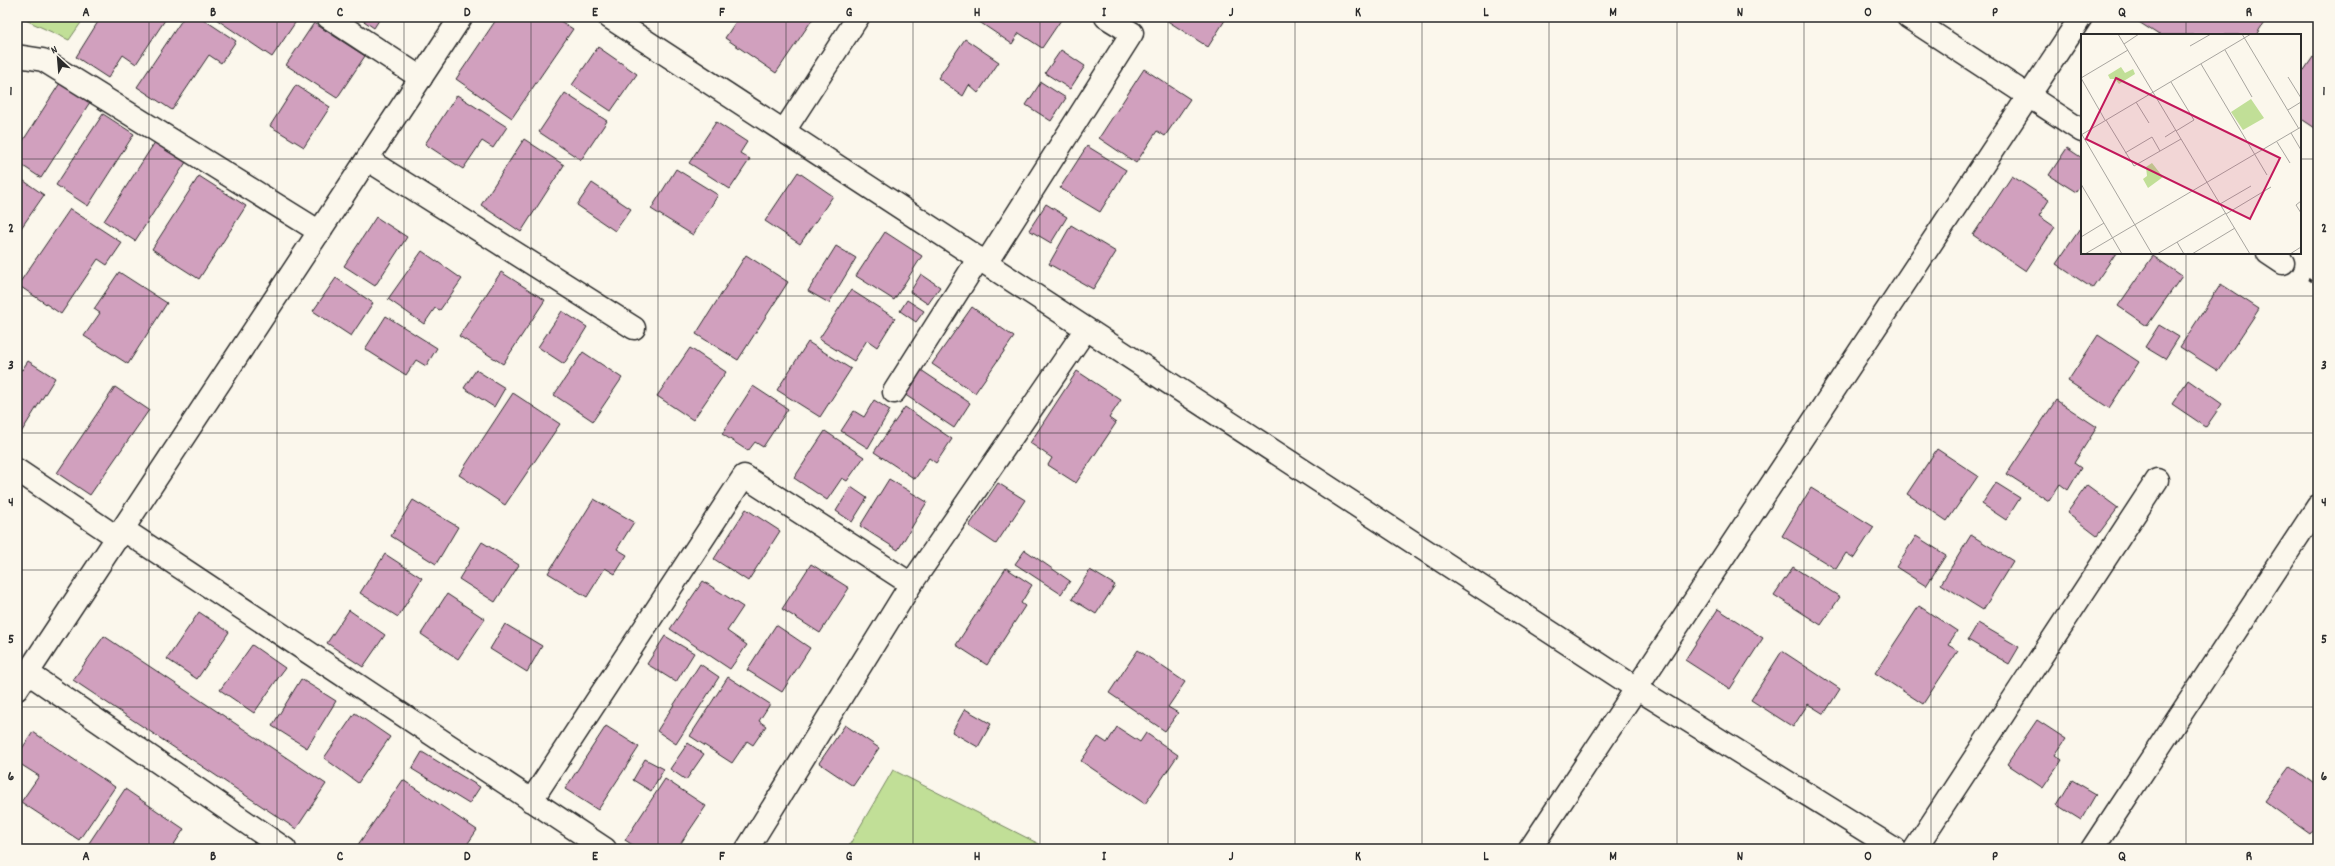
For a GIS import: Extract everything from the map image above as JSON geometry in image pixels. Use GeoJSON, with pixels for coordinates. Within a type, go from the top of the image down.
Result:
{"type":"FeatureCollection","features":[{"type":"Feature","properties":{"kind":"street"},"geometry":{"type":"LineString","coordinates":[[328,17],[421,78]]}},
{"type":"Feature","properties":{"kind":"street"},"geometry":{"type":"LineString","coordinates":[[285,849],[22,681],[121,534],[461,17]]}},
{"type":"Feature","properties":{"kind":"street"},"geometry":{"type":"LineString","coordinates":[[609,17],[1636,688],[1895,849]]}},
{"type":"Feature","properties":{"kind":"street"},"geometry":{"type":"LineString","coordinates":[[784,131],[858,17]]}},
{"type":"Feature","properties":{"kind":"street"},"geometry":{"type":"LineString","coordinates":[[894,392],[983,260],[1132,33],[1106,17]]}},
{"type":"Feature","properties":{"kind":"street"},"geometry":{"type":"LineString","coordinates":[[1908,17],[2081,130]]}},
{"type":"Feature","properties":{"kind":"street"},"geometry":{"type":"LineString","coordinates":[[1530,849],[2081,17]]}},
{"type":"Feature","properties":{"kind":"street"},"geometry":{"type":"LineString","coordinates":[[17,56],[43,60],[320,232]]}},
{"type":"Feature","properties":{"kind":"street"},"geometry":{"type":"LineString","coordinates":[[368,160],[634,328]]}},
{"type":"Feature","properties":{"kind":"street"},"geometry":{"type":"LineString","coordinates":[[747,849],[911,584],[1086,329]]}},
{"type":"Feature","properties":{"kind":"street"},"geometry":{"type":"LineString","coordinates":[[17,470],[121,534],[605,849]]}},
{"type":"Feature","properties":{"kind":"street"},"geometry":{"type":"LineString","coordinates":[[531,801],[744,476],[911,584]]}},
{"type":"Feature","properties":{"kind":"street"},"geometry":{"type":"LineString","coordinates":[[1915,849],[2157,480]]}},
{"type":"Feature","properties":{"kind":"street"},"geometry":{"type":"LineString","coordinates":[[2092,849],[2318,506]]}},
{"type":"Feature","properties":{"kind":"green space"},"geometry":{"type":"Polygon","coordinates":[[[19,17],[85,17],[69,40],[19,17]]]}},
{"type":"Feature","properties":{"kind":"green space"},"geometry":{"type":"Polygon","coordinates":[[[893,770],[1049,849],[847,849],[893,770]]]}},
{"type":"Feature","properties":{"kind":"building"},"geometry":{"type":"Polygon","coordinates":[[[101,17],[167,17],[136,64],[123,55],[108,78],[76,57],[101,17]]]}},
{"type":"Feature","properties":{"kind":"building"},"geometry":{"type":"Polygon","coordinates":[[[184,17],[200,17],[236,41],[221,63],[209,55],[172,110],[137,87],[184,17]]]}},
{"type":"Feature","properties":{"kind":"building"},"geometry":{"type":"Polygon","coordinates":[[[217,17],[299,17],[272,57],[216,19],[217,17]]]}},
{"type":"Feature","properties":{"kind":"building"},"geometry":{"type":"Polygon","coordinates":[[[358,17],[381,17],[374,28],[358,17]]]}},
{"type":"Feature","properties":{"kind":"building"},"geometry":{"type":"Polygon","coordinates":[[[498,17],[535,17],[542,22],[545,17],[554,17],[573,29],[512,118],[456,79],[498,17]]]}},
{"type":"Feature","properties":{"kind":"building"},"geometry":{"type":"Polygon","coordinates":[[[739,17],[814,17],[776,73],[725,38],[739,17]]]}},
{"type":"Feature","properties":{"kind":"building"},"geometry":{"type":"Polygon","coordinates":[[[980,17],[1063,17],[1042,48],[1019,33],[1012,44],[978,21],[980,17]]]}},
{"type":"Feature","properties":{"kind":"building"},"geometry":{"type":"Polygon","coordinates":[[[1168,17],[1227,17],[1208,47],[1166,20],[1168,17]]]}},
{"type":"Feature","properties":{"kind":"building"},"geometry":{"type":"Polygon","coordinates":[[[2131,17],[2258,17],[2265,21],[2257,34],[2157,34],[2131,17]]]}},
{"type":"Feature","properties":{"kind":"building"},"geometry":{"type":"Polygon","coordinates":[[[314,23],[365,56],[337,98],[286,65],[314,23]]]}},
{"type":"Feature","properties":{"kind":"building"},"geometry":{"type":"Polygon","coordinates":[[[965,39],[999,62],[978,93],[969,85],[963,96],[938,78],[965,39]]]}},
{"type":"Feature","properties":{"kind":"building"},"geometry":{"type":"Polygon","coordinates":[[[598,47],[637,74],[611,111],[572,85],[598,47]]]}},
{"type":"Feature","properties":{"kind":"building"},"geometry":{"type":"Polygon","coordinates":[[[1061,50],[1085,66],[1070,89],[1045,73],[1061,50]]]}},
{"type":"Feature","properties":{"kind":"building"},"geometry":{"type":"Polygon","coordinates":[[[2313,57],[2318,60],[2318,130],[2301,119],[2301,75],[2313,57]]]}},
{"type":"Feature","properties":{"kind":"building"},"geometry":{"type":"Polygon","coordinates":[[[1144,69],[1190,99],[1165,136],[1157,131],[1136,163],[1099,138],[1144,69]]]}},
{"type":"Feature","properties":{"kind":"building"},"geometry":{"type":"Polygon","coordinates":[[[1041,82],[1066,98],[1051,121],[1026,105],[1041,82]]]}},
{"type":"Feature","properties":{"kind":"building"},"geometry":{"type":"Polygon","coordinates":[[[60,83],[90,102],[41,178],[17,162],[17,150],[60,83]]]}},
{"type":"Feature","properties":{"kind":"building"},"geometry":{"type":"Polygon","coordinates":[[[296,85],[330,107],[304,147],[270,126],[296,85]]]}},
{"type":"Feature","properties":{"kind":"building"},"geometry":{"type":"Polygon","coordinates":[[[565,93],[607,121],[581,160],[539,132],[565,93]]]}},
{"type":"Feature","properties":{"kind":"building"},"geometry":{"type":"Polygon","coordinates":[[[457,95],[507,127],[493,148],[482,141],[463,169],[425,144],[457,95]]]}},
{"type":"Feature","properties":{"kind":"building"},"geometry":{"type":"Polygon","coordinates":[[[103,114],[134,134],[88,206],[56,185],[103,114]]]}},
{"type":"Feature","properties":{"kind":"building"},"geometry":{"type":"Polygon","coordinates":[[[716,122],[747,142],[740,153],[750,159],[730,189],[689,163],[716,122]]]}},
{"type":"Feature","properties":{"kind":"building"},"geometry":{"type":"Polygon","coordinates":[[[157,139],[188,159],[135,241],[104,221],[157,139]]]}},
{"type":"Feature","properties":{"kind":"building"},"geometry":{"type":"Polygon","coordinates":[[[524,139],[564,165],[521,232],[481,205],[524,139]]]}},
{"type":"Feature","properties":{"kind":"building"},"geometry":{"type":"Polygon","coordinates":[[[1087,146],[1126,170],[1100,212],[1060,188],[1087,146]]]}},
{"type":"Feature","properties":{"kind":"building"},"geometry":{"type":"Polygon","coordinates":[[[2067,148],[2081,157],[2081,184],[2076,192],[2049,175],[2067,148]]]}},
{"type":"Feature","properties":{"kind":"building"},"geometry":{"type":"Polygon","coordinates":[[[676,169],[718,195],[693,235],[651,209],[676,169]]]}},
{"type":"Feature","properties":{"kind":"building"},"geometry":{"type":"Polygon","coordinates":[[[798,172],[833,196],[800,244],[765,221],[798,172]]]}},
{"type":"Feature","properties":{"kind":"building"},"geometry":{"type":"Polygon","coordinates":[[[17,176],[44,195],[17,234],[17,176]]]}},
{"type":"Feature","properties":{"kind":"building"},"geometry":{"type":"Polygon","coordinates":[[[199,176],[246,206],[199,279],[152,249],[199,176]]]}},
{"type":"Feature","properties":{"kind":"building"},"geometry":{"type":"Polygon","coordinates":[[[2012,176],[2049,200],[2039,216],[2055,227],[2026,271],[1973,235],[2012,176]]]}},
{"type":"Feature","properties":{"kind":"building"},"geometry":{"type":"Polygon","coordinates":[[[592,183],[631,209],[615,231],[577,205],[592,183]]]}},
{"type":"Feature","properties":{"kind":"building"},"geometry":{"type":"Polygon","coordinates":[[[1046,204],[1067,217],[1051,243],[1029,230],[1046,204]]]}},
{"type":"Feature","properties":{"kind":"building"},"geometry":{"type":"Polygon","coordinates":[[[70,209],[122,243],[107,265],[98,259],[61,314],[18,285],[70,209]]]}},
{"type":"Feature","properties":{"kind":"building"},"geometry":{"type":"Polygon","coordinates":[[[376,217],[407,237],[375,286],[344,266],[376,217]]]}},
{"type":"Feature","properties":{"kind":"building"},"geometry":{"type":"Polygon","coordinates":[[[1071,225],[1116,252],[1093,289],[1049,264],[1071,225]]]}},
{"type":"Feature","properties":{"kind":"building"},"geometry":{"type":"Polygon","coordinates":[[[2081,227],[2081,254],[2115,254],[2092,288],[2056,264],[2081,227]]]}},
{"type":"Feature","properties":{"kind":"building"},"geometry":{"type":"Polygon","coordinates":[[[885,232],[922,256],[894,300],[856,276],[885,232]]]}},
{"type":"Feature","properties":{"kind":"building"},"geometry":{"type":"Polygon","coordinates":[[[836,246],[856,258],[829,303],[808,291],[836,246]]]}},
{"type":"Feature","properties":{"kind":"building"},"geometry":{"type":"Polygon","coordinates":[[[422,251],[462,279],[440,310],[435,308],[424,324],[388,299],[422,251]]]}},
{"type":"Feature","properties":{"kind":"building"},"geometry":{"type":"Polygon","coordinates":[[[746,255],[788,282],[738,360],[696,334],[746,255]]]}},
{"type":"Feature","properties":{"kind":"building"},"geometry":{"type":"Polygon","coordinates":[[[2153,256],[2182,276],[2147,326],[2118,306],[2153,256]]]}},
{"type":"Feature","properties":{"kind":"building"},"geometry":{"type":"Polygon","coordinates":[[[119,272],[167,303],[128,364],[84,336],[100,313],[94,309],[119,272]]]}},
{"type":"Feature","properties":{"kind":"building"},"geometry":{"type":"Polygon","coordinates":[[[501,272],[545,300],[503,364],[459,336],[501,272]]]}},
{"type":"Feature","properties":{"kind":"building"},"geometry":{"type":"Polygon","coordinates":[[[921,274],[940,287],[928,304],[910,292],[921,274]]]}},
{"type":"Feature","properties":{"kind":"building"},"geometry":{"type":"Polygon","coordinates":[[[336,278],[373,303],[351,336],[313,311],[336,278]]]}},
{"type":"Feature","properties":{"kind":"building"},"geometry":{"type":"Polygon","coordinates":[[[2221,284],[2259,309],[2218,371],[2180,347],[2221,284]]]}},
{"type":"Feature","properties":{"kind":"building"},"geometry":{"type":"Polygon","coordinates":[[[851,290],[895,318],[877,347],[867,340],[854,361],[819,339],[851,290]]]}},
{"type":"Feature","properties":{"kind":"building"},"geometry":{"type":"Polygon","coordinates":[[[907,300],[924,311],[916,322],[900,311],[907,300]]]}},
{"type":"Feature","properties":{"kind":"building"},"geometry":{"type":"Polygon","coordinates":[[[972,307],[1014,337],[975,393],[932,364],[972,307]]]}},
{"type":"Feature","properties":{"kind":"building"},"geometry":{"type":"Polygon","coordinates":[[[562,311],[587,327],[564,364],[538,347],[562,311]]]}},
{"type":"Feature","properties":{"kind":"building"},"geometry":{"type":"Polygon","coordinates":[[[386,316],[437,348],[426,366],[416,360],[406,375],[365,349],[386,316]]]}},
{"type":"Feature","properties":{"kind":"building"},"geometry":{"type":"Polygon","coordinates":[[[2159,325],[2179,337],[2165,359],[2145,347],[2159,325]]]}},
{"type":"Feature","properties":{"kind":"building"},"geometry":{"type":"Polygon","coordinates":[[[2098,335],[2139,362],[2109,408],[2068,381],[2098,335]]]}},
{"type":"Feature","properties":{"kind":"building"},"geometry":{"type":"Polygon","coordinates":[[[808,342],[851,369],[820,417],[777,390],[808,342]]]}},
{"type":"Feature","properties":{"kind":"building"},"geometry":{"type":"Polygon","coordinates":[[[690,348],[726,372],[693,420],[657,396],[690,348]]]}},
{"type":"Feature","properties":{"kind":"building"},"geometry":{"type":"Polygon","coordinates":[[[583,352],[622,378],[593,421],[554,395],[583,352]]]}},
{"type":"Feature","properties":{"kind":"building"},"geometry":{"type":"Polygon","coordinates":[[[28,361],[55,378],[17,439],[17,367],[22,370],[28,361]]]}},
{"type":"Feature","properties":{"kind":"building"},"geometry":{"type":"Polygon","coordinates":[[[476,370],[505,388],[494,407],[464,388],[476,370]]]}},
{"type":"Feature","properties":{"kind":"building"},"geometry":{"type":"Polygon","coordinates":[[[921,370],[970,403],[954,428],[904,394],[921,370]]]}},
{"type":"Feature","properties":{"kind":"building"},"geometry":{"type":"Polygon","coordinates":[[[1077,371],[1121,400],[1109,418],[1116,423],[1076,483],[1048,465],[1052,458],[1030,443],[1077,371]]]}},
{"type":"Feature","properties":{"kind":"building"},"geometry":{"type":"Polygon","coordinates":[[[2188,380],[2222,404],[2206,427],[2172,404],[2188,380]]]}},
{"type":"Feature","properties":{"kind":"building"},"geometry":{"type":"Polygon","coordinates":[[[753,386],[788,409],[763,447],[755,442],[748,451],[722,434],[753,386]]]}},
{"type":"Feature","properties":{"kind":"building"},"geometry":{"type":"Polygon","coordinates":[[[115,387],[149,410],[90,495],[57,473],[115,387]]]}},
{"type":"Feature","properties":{"kind":"building"},"geometry":{"type":"Polygon","coordinates":[[[513,393],[560,424],[505,505],[459,475],[513,393]]]}},
{"type":"Feature","properties":{"kind":"building"},"geometry":{"type":"Polygon","coordinates":[[[874,400],[890,410],[868,448],[841,431],[854,411],[864,417],[874,400]]]}},
{"type":"Feature","properties":{"kind":"building"},"geometry":{"type":"Polygon","coordinates":[[[2056,400],[2097,427],[2074,463],[2081,468],[2068,490],[2060,484],[2049,501],[2007,474],[2056,400]]]}},
{"type":"Feature","properties":{"kind":"building"},"geometry":{"type":"Polygon","coordinates":[[[905,407],[952,439],[936,463],[929,458],[915,479],[874,452],[905,407]]]}},
{"type":"Feature","properties":{"kind":"building"},"geometry":{"type":"Polygon","coordinates":[[[825,431],[864,457],[847,481],[842,478],[827,500],[794,478],[825,431]]]}},
{"type":"Feature","properties":{"kind":"building"},"geometry":{"type":"Polygon","coordinates":[[[1937,449],[1978,476],[1947,521],[1907,494],[1937,449]]]}},
{"type":"Feature","properties":{"kind":"building"},"geometry":{"type":"Polygon","coordinates":[[[889,479],[927,502],[898,550],[860,526],[889,479]]]}},
{"type":"Feature","properties":{"kind":"building"},"geometry":{"type":"Polygon","coordinates":[[[998,483],[1025,500],[996,544],[969,526],[998,483]]]}},
{"type":"Feature","properties":{"kind":"building"},"geometry":{"type":"Polygon","coordinates":[[[1996,483],[2020,498],[2006,520],[1982,504],[1996,483]]]}},
{"type":"Feature","properties":{"kind":"building"},"geometry":{"type":"Polygon","coordinates":[[[2087,485],[2118,508],[2097,536],[2067,513],[2087,485]]]}},
{"type":"Feature","properties":{"kind":"building"},"geometry":{"type":"Polygon","coordinates":[[[851,487],[867,498],[852,522],[836,511],[851,487]]]}},
{"type":"Feature","properties":{"kind":"building"},"geometry":{"type":"Polygon","coordinates":[[[1811,488],[1874,527],[1854,558],[1846,553],[1836,569],[1782,536],[1811,488]]]}},
{"type":"Feature","properties":{"kind":"building"},"geometry":{"type":"Polygon","coordinates":[[[594,499],[634,522],[617,549],[627,555],[615,574],[605,568],[587,597],[548,573],[594,499]]]}},
{"type":"Feature","properties":{"kind":"building"},"geometry":{"type":"Polygon","coordinates":[[[413,500],[458,527],[436,564],[391,536],[413,500]]]}},
{"type":"Feature","properties":{"kind":"building"},"geometry":{"type":"Polygon","coordinates":[[[746,509],[780,531],[748,581],[714,559],[746,509]]]}},
{"type":"Feature","properties":{"kind":"building"},"geometry":{"type":"Polygon","coordinates":[[[1971,535],[2013,561],[1983,610],[1941,584],[1971,535]]]}},
{"type":"Feature","properties":{"kind":"building"},"geometry":{"type":"Polygon","coordinates":[[[1916,536],[1946,555],[1926,586],[1896,567],[1916,536]]]}},
{"type":"Feature","properties":{"kind":"building"},"geometry":{"type":"Polygon","coordinates":[[[482,542],[519,565],[495,602],[459,579],[482,542]]]}},
{"type":"Feature","properties":{"kind":"building"},"geometry":{"type":"Polygon","coordinates":[[[1025,550],[1070,581],[1061,594],[1015,564],[1025,550]]]}},
{"type":"Feature","properties":{"kind":"building"},"geometry":{"type":"Polygon","coordinates":[[[385,554],[422,578],[398,617],[360,593],[385,554]]]}},
{"type":"Feature","properties":{"kind":"building"},"geometry":{"type":"Polygon","coordinates":[[[811,564],[849,588],[820,633],[782,609],[811,564]]]}},
{"type":"Feature","properties":{"kind":"building"},"geometry":{"type":"Polygon","coordinates":[[[1793,567],[1840,597],[1821,625],[1774,595],[1793,567]]]}},
{"type":"Feature","properties":{"kind":"building"},"geometry":{"type":"Polygon","coordinates":[[[1006,568],[1032,585],[1021,603],[1025,606],[987,665],[956,645],[1006,568]]]}},
{"type":"Feature","properties":{"kind":"building"},"geometry":{"type":"Polygon","coordinates":[[[1090,570],[1115,585],[1096,614],[1072,599],[1090,570]]]}},
{"type":"Feature","properties":{"kind":"building"},"geometry":{"type":"Polygon","coordinates":[[[703,581],[743,607],[727,631],[747,645],[730,669],[670,629],[703,581]]]}},
{"type":"Feature","properties":{"kind":"building"},"geometry":{"type":"Polygon","coordinates":[[[447,594],[485,619],[458,659],[421,634],[447,594]]]}},
{"type":"Feature","properties":{"kind":"building"},"geometry":{"type":"Polygon","coordinates":[[[1919,606],[1957,631],[1948,645],[1958,651],[1923,704],[1875,673],[1919,606]]]}},
{"type":"Feature","properties":{"kind":"building"},"geometry":{"type":"Polygon","coordinates":[[[1718,609],[1763,638],[1730,689],[1685,660],[1718,609]]]}},
{"type":"Feature","properties":{"kind":"building"},"geometry":{"type":"Polygon","coordinates":[[[349,610],[385,635],[363,667],[327,643],[349,610]]]}},
{"type":"Feature","properties":{"kind":"building"},"geometry":{"type":"Polygon","coordinates":[[[199,612],[229,632],[197,679],[167,659],[199,612]]]}},
{"type":"Feature","properties":{"kind":"building"},"geometry":{"type":"Polygon","coordinates":[[[1978,623],[2019,647],[2009,664],[1968,640],[1978,623]]]}},
{"type":"Feature","properties":{"kind":"building"},"geometry":{"type":"Polygon","coordinates":[[[505,624],[542,646],[527,672],[490,649],[505,624]]]}},
{"type":"Feature","properties":{"kind":"building"},"geometry":{"type":"Polygon","coordinates":[[[776,625],[810,648],[782,692],[747,670],[776,625]]]}},
{"type":"Feature","properties":{"kind":"building"},"geometry":{"type":"Polygon","coordinates":[[[104,636],[326,784],[296,829],[73,680],[104,636]]]}},
{"type":"Feature","properties":{"kind":"building"},"geometry":{"type":"Polygon","coordinates":[[[665,636],[694,653],[676,682],[647,664],[665,636]]]}},
{"type":"Feature","properties":{"kind":"building"},"geometry":{"type":"Polygon","coordinates":[[[252,645],[285,668],[254,713],[220,690],[252,645]]]}},
{"type":"Feature","properties":{"kind":"building"},"geometry":{"type":"Polygon","coordinates":[[[1138,650],[1185,682],[1168,707],[1178,713],[1165,731],[1109,693],[1138,650]]]}},
{"type":"Feature","properties":{"kind":"building"},"geometry":{"type":"Polygon","coordinates":[[[1782,651],[1840,689],[1824,714],[1808,704],[1793,727],[1751,700],[1782,651]]]}},
{"type":"Feature","properties":{"kind":"building"},"geometry":{"type":"Polygon","coordinates":[[[700,664],[719,677],[676,744],[657,731],[700,664]]]}},
{"type":"Feature","properties":{"kind":"building"},"geometry":{"type":"Polygon","coordinates":[[[728,677],[770,704],[759,721],[766,726],[753,745],[747,741],[732,763],[690,736],[728,677]]]}},
{"type":"Feature","properties":{"kind":"building"},"geometry":{"type":"Polygon","coordinates":[[[301,679],[336,701],[307,748],[272,726],[301,679]]]}},
{"type":"Feature","properties":{"kind":"building"},"geometry":{"type":"Polygon","coordinates":[[[965,709],[991,724],[978,747],[952,732],[965,709]]]}},
{"type":"Feature","properties":{"kind":"building"},"geometry":{"type":"Polygon","coordinates":[[[355,713],[390,737],[358,783],[324,758],[355,713]]]}},
{"type":"Feature","properties":{"kind":"building"},"geometry":{"type":"Polygon","coordinates":[[[2037,720],[2066,739],[2055,755],[2062,760],[2043,788],[2007,764],[2037,720]]]}},
{"type":"Feature","properties":{"kind":"building"},"geometry":{"type":"Polygon","coordinates":[[[845,725],[879,748],[853,786],[819,763],[845,725]]]}},
{"type":"Feature","properties":{"kind":"building"},"geometry":{"type":"Polygon","coordinates":[[[606,726],[639,747],[598,810],[565,789],[606,726]]]}},
{"type":"Feature","properties":{"kind":"building"},"geometry":{"type":"Polygon","coordinates":[[[1117,727],[1140,742],[1146,733],[1178,755],[1145,804],[1081,761],[1098,737],[1107,743],[1117,727]]]}},
{"type":"Feature","properties":{"kind":"building"},"geometry":{"type":"Polygon","coordinates":[[[33,732],[115,787],[79,840],[21,802],[39,776],[17,762],[17,756],[33,732]]]}},
{"type":"Feature","properties":{"kind":"building"},"geometry":{"type":"Polygon","coordinates":[[[688,743],[704,754],[686,780],[670,769],[688,743]]]}},
{"type":"Feature","properties":{"kind":"building"},"geometry":{"type":"Polygon","coordinates":[[[422,752],[480,787],[469,804],[412,769],[422,752]]]}},
{"type":"Feature","properties":{"kind":"building"},"geometry":{"type":"Polygon","coordinates":[[[645,759],[664,769],[651,791],[633,780],[645,759]]]}},
{"type":"Feature","properties":{"kind":"building"},"geometry":{"type":"Polygon","coordinates":[[[2290,766],[2318,786],[2318,823],[2310,834],[2264,801],[2290,766]]]}},
{"type":"Feature","properties":{"kind":"building"},"geometry":{"type":"Polygon","coordinates":[[[665,779],[706,806],[677,849],[639,849],[625,840],[665,779]]]}},
{"type":"Feature","properties":{"kind":"building"},"geometry":{"type":"Polygon","coordinates":[[[403,780],[477,830],[464,849],[355,849],[403,780]]]}},
{"type":"Feature","properties":{"kind":"building"},"geometry":{"type":"Polygon","coordinates":[[[2072,780],[2096,794],[2081,820],[2057,805],[2072,780]]]}},
{"type":"Feature","properties":{"kind":"building"},"geometry":{"type":"Polygon","coordinates":[[[125,789],[184,829],[171,849],[85,849],[125,789]]]}}]}
